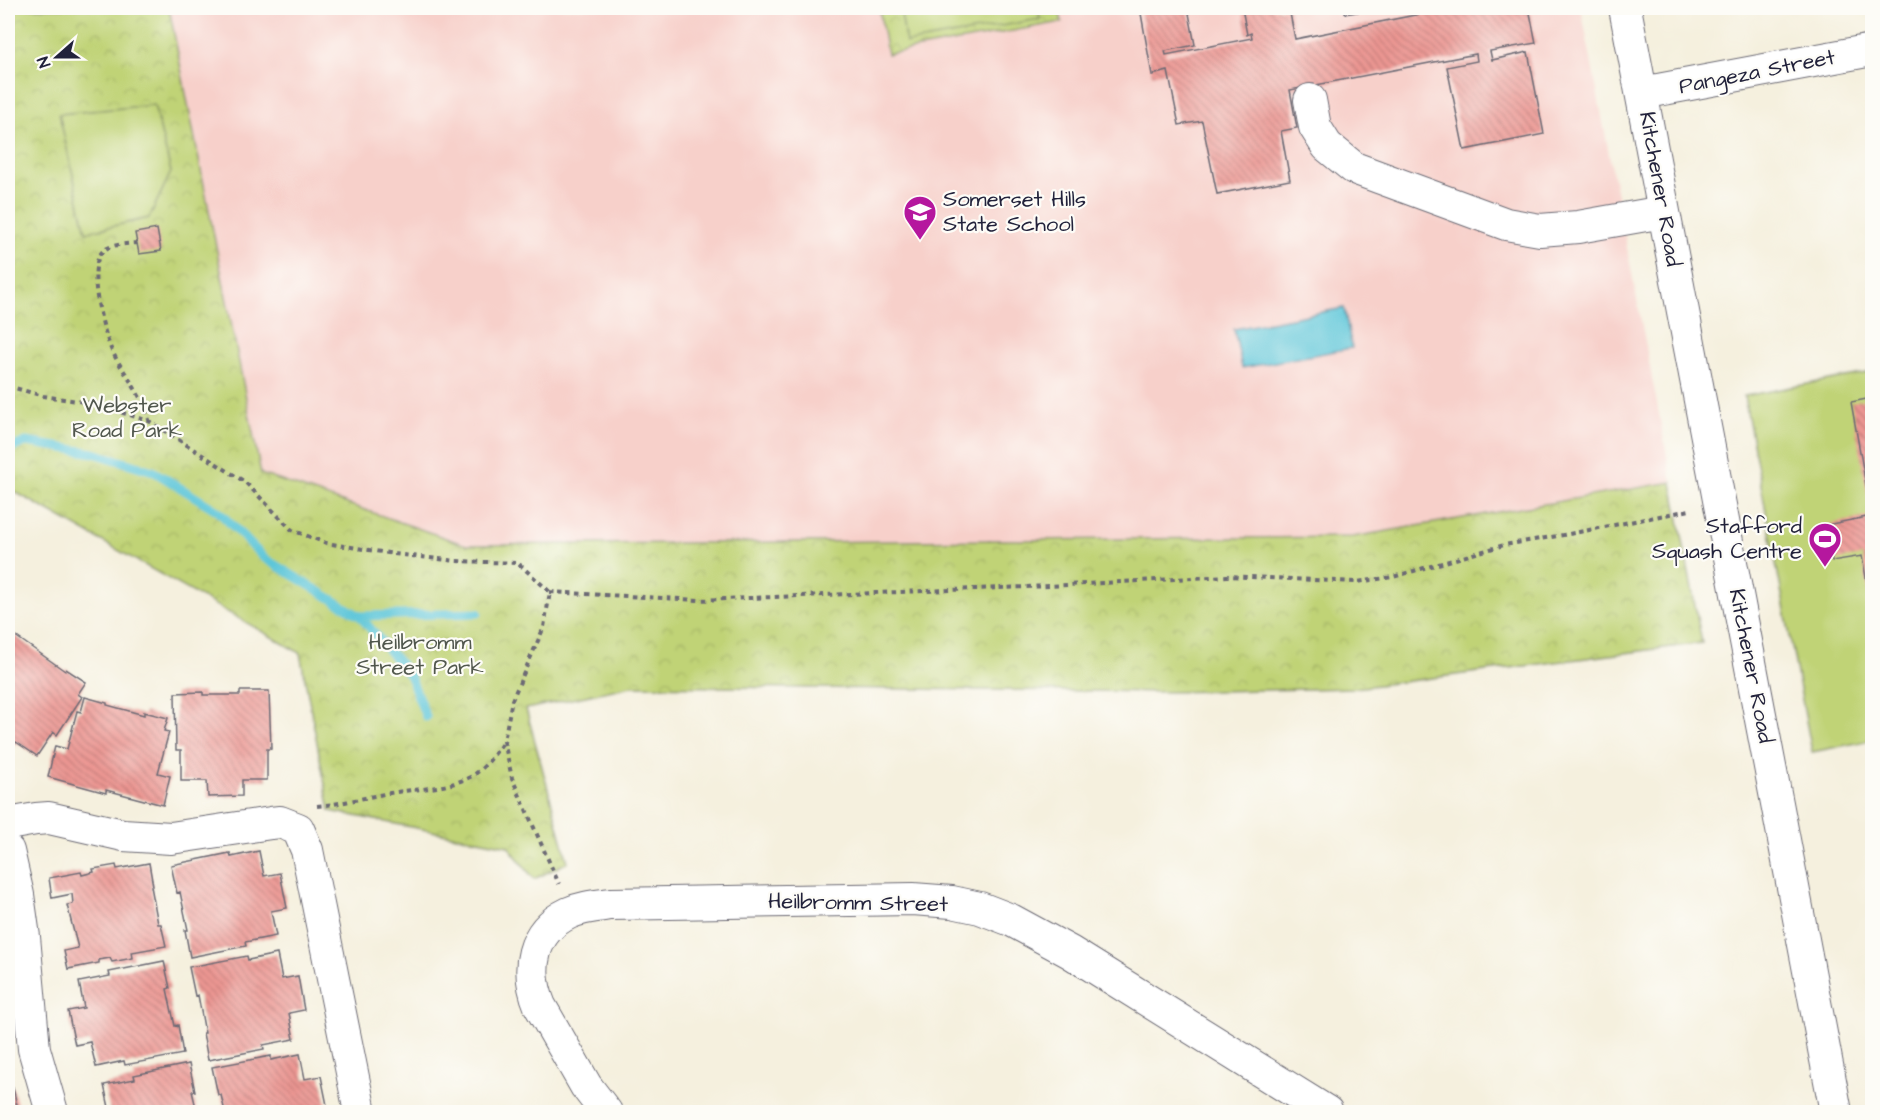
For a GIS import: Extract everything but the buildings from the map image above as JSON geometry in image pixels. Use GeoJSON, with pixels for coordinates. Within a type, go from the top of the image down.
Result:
{"type":"FeatureCollection","features":[{"type":"Feature","properties":{"kind":"street","name":"Kitchener Road"},"geometry":{"type":"LineString","coordinates":[[1625,8],[1836,1113]]}},
{"type":"Feature","properties":{"kind":"street","name":"Pangeza Street"},"geometry":{"type":"LineString","coordinates":[[1642,93],[1872,50]]}},
{"type":"Feature","properties":{"kind":"street"},"geometry":{"type":"LineString","coordinates":[[1310,100],[1315,127],[1327,147],[1354,168],[1506,224],[1540,230],[1578,227],[1663,212]]}},
{"type":"Feature","properties":{"kind":"street"},"geometry":{"type":"LineString","coordinates":[[8,824],[49,818],[123,835],[171,838],[279,822],[298,829],[307,850],[360,1113]]}},
{"type":"Feature","properties":{"kind":"street"},"geometry":{"type":"LineString","coordinates":[[8,850],[24,937],[34,1049],[52,1113]]}},
{"type":"Feature","properties":{"kind":"street","name":"Heilbromm Street"},"geometry":{"type":"LineString","coordinates":[[606,1113],[586,1086],[534,992],[531,977],[537,945],[544,932],[557,919],[587,907],[610,904],[913,899],[952,902],[980,908],[1011,920],[1070,952],[1327,1113]]}},
{"type":"Feature","properties":{"kind":"path"},"geometry":{"type":"LineString","coordinates":[[137,243],[110,248],[102,252],[97,262],[94,282],[111,350],[146,408],[149,421]]}},
{"type":"Feature","properties":{"kind":"path"},"geometry":{"type":"LineString","coordinates":[[8,386],[43,396],[92,403],[149,421],[245,482],[292,530],[326,543],[456,561],[518,563],[550,592],[699,600],[1050,586],[1227,576],[1357,582],[1393,577],[1504,545],[1720,505]]}},
{"type":"Feature","properties":{"kind":"path"},"geometry":{"type":"LineString","coordinates":[[550,592],[544,627],[512,699],[504,741],[512,778],[571,912]]}},
{"type":"Feature","properties":{"kind":"path"},"geometry":{"type":"LineString","coordinates":[[336,804],[392,793],[435,789],[473,775],[489,761],[504,741]]}},
{"type":"Feature","properties":{"kind":"shaded area","name":"Somerset Hills State School"},"geometry":{"type":"Polygon","coordinates":[[[169,8],[1581,8],[1672,482],[1353,537],[466,545],[260,474],[169,8]]]}},
{"type":"Feature","properties":{"kind":"green space","name":"Heilbromm Street Park"},"geometry":{"type":"Polygon","coordinates":[[[8,8],[169,8],[261,474],[466,545],[1353,537],[1672,482],[1702,643],[1355,688],[1168,692],[631,686],[526,709],[568,862],[534,879],[508,846],[330,811],[300,653],[8,488],[8,8]]]}},
{"type":"Feature","properties":{"kind":"green space"},"geometry":{"type":"Polygon","coordinates":[[[879,8],[1059,8],[1062,22],[887,54],[879,8]]]}},
{"type":"Feature","properties":{"kind":"green space"},"geometry":{"type":"Polygon","coordinates":[[[900,8],[1038,8],[1040,19],[906,43],[900,8]]]}},
{"type":"Feature","properties":{"kind":"green space"},"geometry":{"type":"Polygon","coordinates":[[[154,105],[171,172],[149,218],[86,232],[59,114],[154,105]]]}},
{"type":"Feature","properties":{"kind":"green space","name":"Stafford Squash Centre"},"geometry":{"type":"Polygon","coordinates":[[[1872,372],[1872,740],[1812,752],[1744,396],[1872,372]]]}},
{"type":"Feature","properties":{"kind":"water"},"geometry":{"type":"Polygon","coordinates":[[[1344,308],[1352,348],[1242,368],[1234,329],[1344,308]]]}},
{"type":"Feature","properties":{"kind":"waterway"},"geometry":{"type":"LineString","coordinates":[[8,449],[26,442],[94,453],[153,471],[218,511],[264,558],[360,616],[410,676],[426,717]]}},
{"type":"Feature","properties":{"kind":"waterway"},"geometry":{"type":"LineString","coordinates":[[360,616],[478,613]]}},
{"type":"Feature","properties":{"kind":"place","name":"Somerset Hills State School"},"geometry":{"type":"Point","coordinates":[920,241]}},
{"type":"Feature","properties":{"kind":"place","name":"Stafford Squash Centre"},"geometry":{"type":"Point","coordinates":[1825,568]}},
{"type":"Feature","properties":{"kind":"park label","name":"Webster Road Park"},"geometry":{"type":"Point","coordinates":[127,418]}}]}
